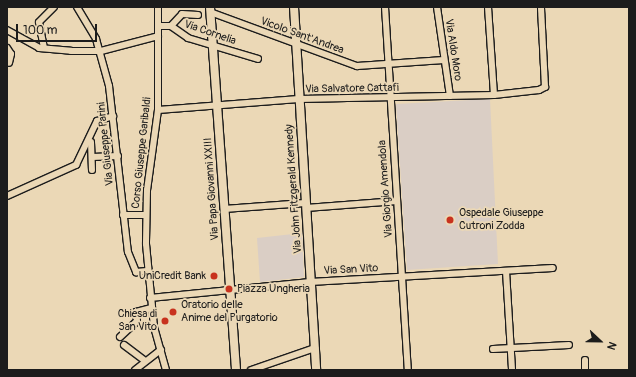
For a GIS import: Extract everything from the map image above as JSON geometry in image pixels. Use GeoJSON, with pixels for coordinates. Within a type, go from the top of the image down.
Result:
{"type":"FeatureCollection","features":[{"type":"Feature","properties":{"kind":"main road","name":"Via John Fitzgerald Kennedy"},"geometry":{"type":"LineString","coordinates":[[294,7],[295,45],[316,370]]}},
{"type":"Feature","properties":{"kind":"main road","name":"Via Papa Giovanni XXIII"},"geometry":{"type":"LineString","coordinates":[[210,10],[236,370]]}},
{"type":"Feature","properties":{"kind":"street"},"geometry":{"type":"LineString","coordinates":[[44,48],[39,22],[54,7]]}},
{"type":"Feature","properties":{"kind":"street"},"geometry":{"type":"LineString","coordinates":[[79,9],[87,7]]}},
{"type":"Feature","properties":{"kind":"street","name":"Corso Giuseppe Garibaldi"},"geometry":{"type":"LineString","coordinates":[[158,7],[158,110],[145,215],[147,271],[150,298],[166,370]]}},
{"type":"Feature","properties":{"kind":"street","name":"Via Giorgio Amendola"},"geometry":{"type":"LineString","coordinates":[[385,7],[408,370]]}},
{"type":"Feature","properties":{"kind":"street","name":"Via Aldo Moro"},"geometry":{"type":"LineString","coordinates":[[437,7],[450,96]]}},
{"type":"Feature","properties":{"kind":"street"},"geometry":{"type":"LineString","coordinates":[[488,7],[494,95]]}},
{"type":"Feature","properties":{"kind":"street","name":"Via Salvatore Cattafi"},"geometry":{"type":"LineString","coordinates":[[158,110],[299,99],[494,95],[545,87],[541,7]]}},
{"type":"Feature","properties":{"kind":"street","name":"Via Giuseppe Parini"},"geometry":{"type":"LineString","coordinates":[[79,9],[101,51],[113,116],[127,246],[136,272],[147,271]]}},
{"type":"Feature","properties":{"kind":"street","name":"Vicolo Sant'Andrea"},"geometry":{"type":"LineString","coordinates":[[210,10],[295,45],[357,66],[444,60]]}},
{"type":"Feature","properties":{"kind":"street"},"geometry":{"type":"LineString","coordinates":[[171,26],[182,14],[198,15]]}},
{"type":"Feature","properties":{"kind":"street","name":"Via Cornelia"},"geometry":{"type":"LineString","coordinates":[[158,26],[171,26],[181,36],[258,59]]}},
{"type":"Feature","properties":{"kind":"street"},"geometry":{"type":"LineString","coordinates":[[7,30],[27,44],[44,48],[101,51],[158,36]]}},
{"type":"Feature","properties":{"kind":"street"},"geometry":{"type":"LineString","coordinates":[[7,48],[11,54],[10,63]]}},
{"type":"Feature","properties":{"kind":"street"},"geometry":{"type":"LineString","coordinates":[[7,196],[76,165],[96,121],[113,116]]}},
{"type":"Feature","properties":{"kind":"street"},"geometry":{"type":"LineString","coordinates":[[91,142],[92,170]]}},
{"type":"Feature","properties":{"kind":"street"},"geometry":{"type":"LineString","coordinates":[[92,157],[118,156]]}},
{"type":"Feature","properties":{"kind":"street"},"geometry":{"type":"LineString","coordinates":[[224,209],[397,201]]}},
{"type":"Feature","properties":{"kind":"street"},"geometry":{"type":"LineString","coordinates":[[123,215],[145,215]]}},
{"type":"Feature","properties":{"kind":"street","name":"Via San Vito"},"geometry":{"type":"LineString","coordinates":[[150,298],[310,282],[553,268]]}},
{"type":"Feature","properties":{"kind":"street"},"geometry":{"type":"LineString","coordinates":[[506,271],[512,370]]}},
{"type":"Feature","properties":{"kind":"street"},"geometry":{"type":"LineString","coordinates":[[120,337],[137,321],[136,312],[152,308]]}},
{"type":"Feature","properties":{"kind":"street"},"geometry":{"type":"LineString","coordinates":[[124,345],[145,361]]}},
{"type":"Feature","properties":{"kind":"street"},"geometry":{"type":"LineString","coordinates":[[493,349],[569,345]]}},
{"type":"Feature","properties":{"kind":"street"},"geometry":{"type":"LineString","coordinates":[[251,370],[315,348]]}},
{"type":"Feature","properties":{"kind":"street"},"geometry":{"type":"LineString","coordinates":[[135,370],[161,350]]}},
{"type":"Feature","properties":{"kind":"street"},"geometry":{"type":"LineString","coordinates":[[585,360],[586,370]]}},
{"type":"Feature","properties":{"kind":"shaded area","name":"Ospedale Giuseppe Cutroni Zodda"},"geometry":{"type":"Polygon","coordinates":[[[490,99],[498,264],[407,270],[396,104],[490,99]]]}},
{"type":"Feature","properties":{"kind":"shaded area"},"geometry":{"type":"Polygon","coordinates":[[[302,233],[304,277],[260,282],[257,238],[302,233]]]}},
{"type":"Feature","properties":{"kind":"place","name":"Ospedale Giuseppe Cutroni Zodda"},"geometry":{"type":"Point","coordinates":[450,220]}},
{"type":"Feature","properties":{"kind":"place","name":"UniCredit Bank"},"geometry":{"type":"Point","coordinates":[214,276]}},
{"type":"Feature","properties":{"kind":"place","name":"Piazza Ungheria"},"geometry":{"type":"Point","coordinates":[229,289]}},
{"type":"Feature","properties":{"kind":"place","name":"Oratorio delle Anime del Purgatorio"},"geometry":{"type":"Point","coordinates":[173,312]}},
{"type":"Feature","properties":{"kind":"place","name":"Chiesa di San Vito"},"geometry":{"type":"Point","coordinates":[165,321]}}]}
